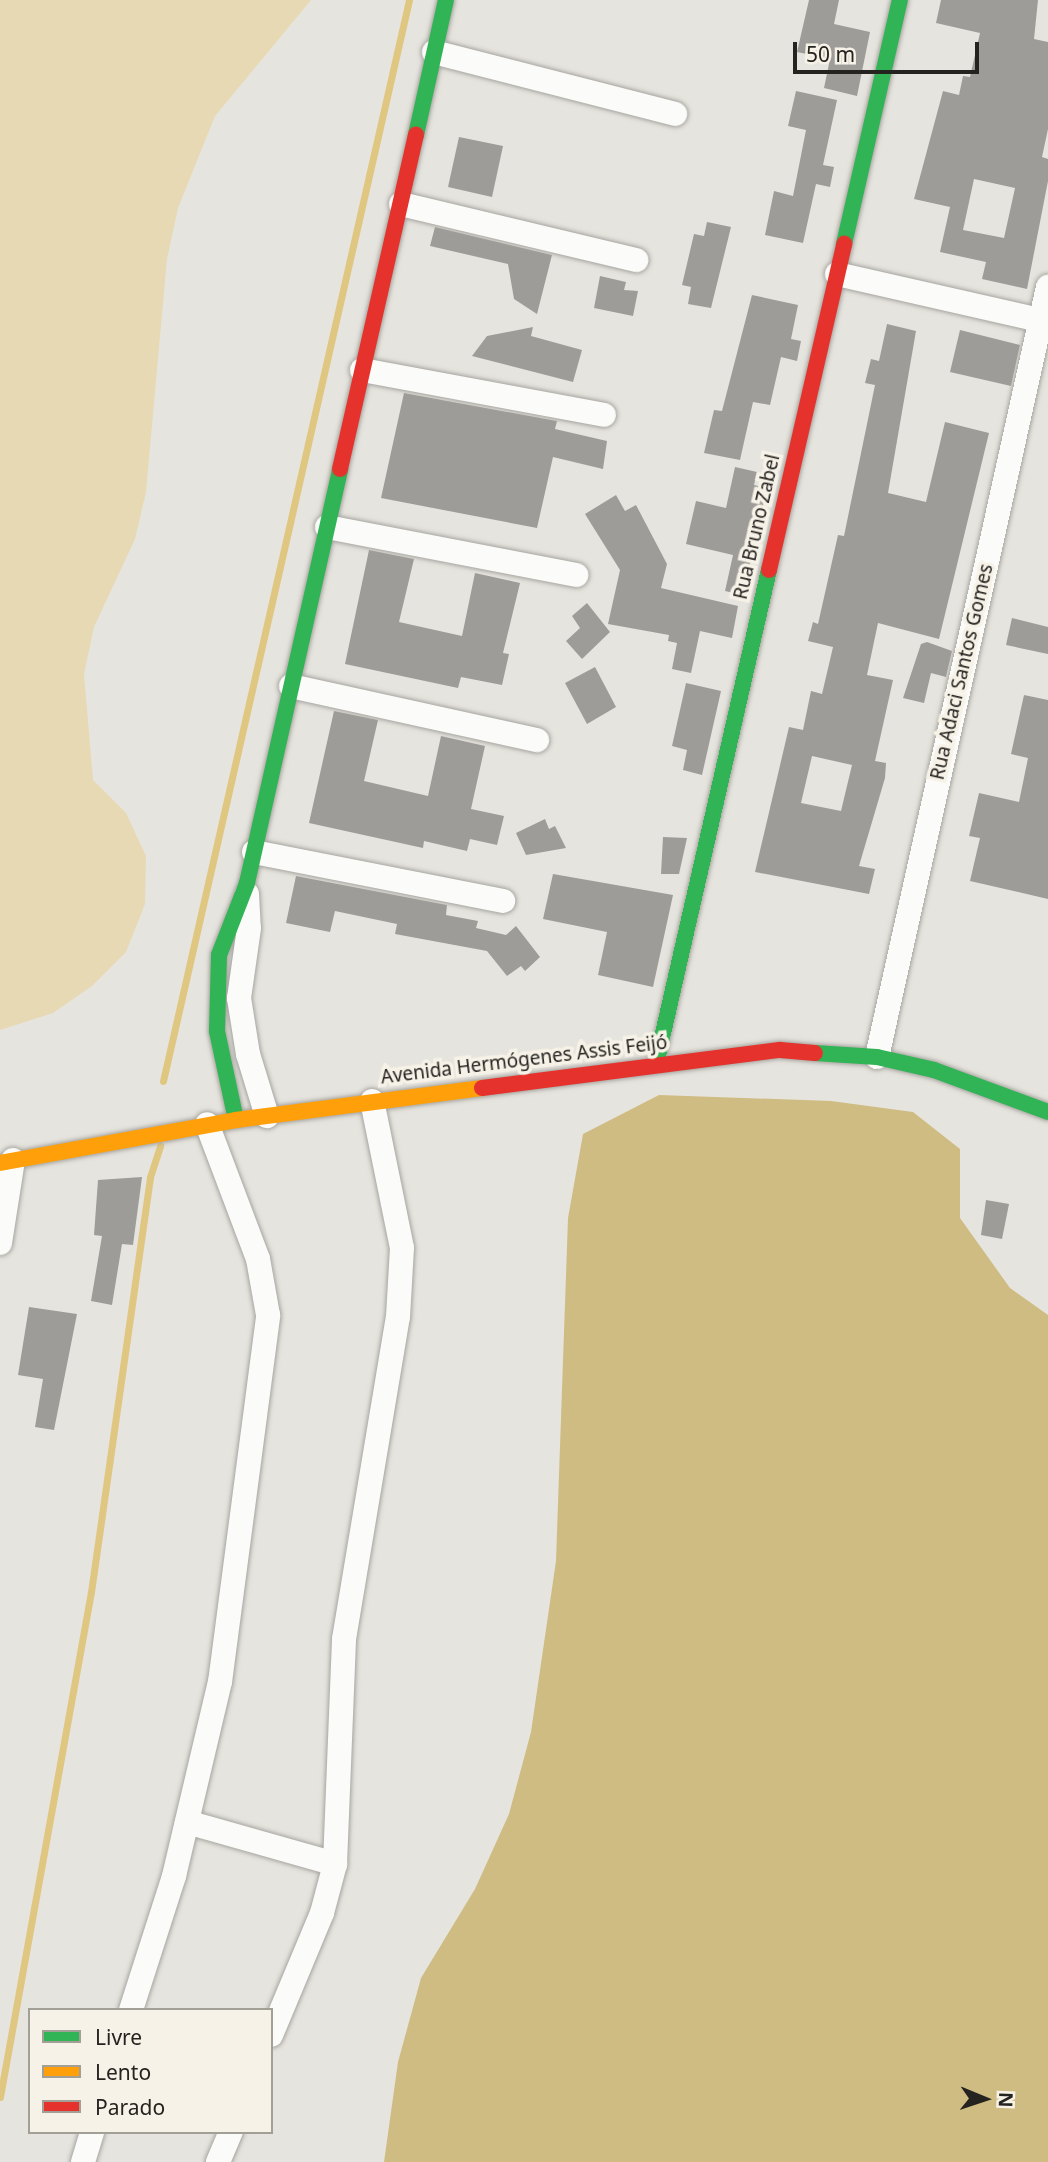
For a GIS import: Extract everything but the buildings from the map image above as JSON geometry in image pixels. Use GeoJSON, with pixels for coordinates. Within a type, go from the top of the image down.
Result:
{"type":"FeatureCollection","features":[{"type":"Feature","properties":{"kind":"street"},"geometry":{"type":"LineString","coordinates":[[236,1120],[217,1031],[216,992],[221,945],[247,883],[446,0]]}},
{"type":"Feature","properties":{"kind":"street","name":"Rua Bruno Zabel"},"geometry":{"type":"LineString","coordinates":[[656,1064],[900,0]]}},
{"type":"Feature","properties":{"kind":"street"},"geometry":{"type":"LineString","coordinates":[[434,51],[675,114]]}},
{"type":"Feature","properties":{"kind":"street"},"geometry":{"type":"LineString","coordinates":[[401,204],[636,260]]}},
{"type":"Feature","properties":{"kind":"street"},"geometry":{"type":"LineString","coordinates":[[837,274],[1044,321]]}},
{"type":"Feature","properties":{"kind":"street","name":"Rua Adaci Santos Gomes"},"geometry":{"type":"LineString","coordinates":[[877,1058],[1044,321],[1048,287]]}},
{"type":"Feature","properties":{"kind":"street"},"geometry":{"type":"LineString","coordinates":[[362,370],[604,415]]}},
{"type":"Feature","properties":{"kind":"street"},"geometry":{"type":"LineString","coordinates":[[327,527],[576,575]]}},
{"type":"Feature","properties":{"kind":"street"},"geometry":{"type":"LineString","coordinates":[[291,686],[537,740]]}},
{"type":"Feature","properties":{"kind":"street"},"geometry":{"type":"LineString","coordinates":[[254,852],[503,901]]}},
{"type":"Feature","properties":{"kind":"street"},"geometry":{"type":"LineString","coordinates":[[247,883],[249,928],[239,998],[248,1054],[267,1116]]}},
{"type":"Feature","properties":{"kind":"street","name":"Avenida Hermógenes Assis Feijó"},"geometry":{"type":"LineString","coordinates":[[6,1161],[207,1124],[780,1050],[877,1058],[979,1084],[1048,1112]]}},
{"type":"Feature","properties":{"kind":"street"},"geometry":{"type":"LineString","coordinates":[[273,2030],[322,1913],[335,1864],[344,1639],[378,1461],[402,1248],[372,1101]]}},
{"type":"Feature","properties":{"kind":"street"},"geometry":{"type":"LineString","coordinates":[[132,2008],[187,1822],[220,1682],[268,1315],[258,1259],[207,1124]]}},
{"type":"Feature","properties":{"kind":"street"},"geometry":{"type":"LineString","coordinates":[[0,1243],[6,1161]]}},
{"type":"Feature","properties":{"kind":"street"},"geometry":{"type":"LineString","coordinates":[[187,1822],[335,1864]]}},
{"type":"Feature","properties":{"kind":"street"},"geometry":{"type":"LineString","coordinates":[[83,2162],[91,2134]]}},
{"type":"Feature","properties":{"kind":"street"},"geometry":{"type":"LineString","coordinates":[[218,2162],[230,2134]]}},
{"type":"Feature","properties":{"kind":"shaded area"},"geometry":{"type":"Polygon","coordinates":[[[0,0],[311,0],[215,116],[178,208],[167,259],[146,492],[135,539],[94,627],[84,674],[93,780],[126,813],[146,856],[145,904],[126,952],[92,986],[53,1013],[0,1030],[0,0]]]}},
{"type":"Feature","properties":{"kind":"shaded area"},"geometry":{"type":"Polygon","coordinates":[[[659,1095],[831,1101],[913,1112],[960,1149],[960,1218],[1010,1288],[1048,1315],[1048,2162],[384,2162],[398,2062],[421,1978],[475,1889],[509,1814],[531,1732],[556,1561],[568,1218],[583,1134],[659,1095]]]}},
{"type":"Feature","properties":{"kind":"waterway"},"geometry":{"type":"LineString","coordinates":[[163,1081],[409,0]]}},
{"type":"Feature","properties":{"kind":"waterway"},"geometry":{"type":"LineString","coordinates":[[0,2097],[91,1592],[150,1177],[160,1146]]}},
{"type":"Feature","properties":{"kind":"traffic: fast"},"geometry":{"type":"LineString","coordinates":[[416,135],[446,0]]}},
{"type":"Feature","properties":{"kind":"traffic: fast"},"geometry":{"type":"LineString","coordinates":[[844,244],[900,0]]}},
{"type":"Feature","properties":{"kind":"traffic: fast"},"geometry":{"type":"LineString","coordinates":[[236,1120],[217,1031],[219,955],[247,883],[340,469]]}},
{"type":"Feature","properties":{"kind":"traffic: fast"},"geometry":{"type":"LineString","coordinates":[[656,1064],[769,570]]}},
{"type":"Feature","properties":{"kind":"traffic: fast"},"geometry":{"type":"LineString","coordinates":[[815,1053],[877,1057],[934,1070],[1048,1112]]}},
{"type":"Feature","properties":{"kind":"traffic: slow"},"geometry":{"type":"LineString","coordinates":[[0,1163],[236,1120],[482,1088]]}},
{"type":"Feature","properties":{"kind":"traffic: jam"},"geometry":{"type":"LineString","coordinates":[[340,469],[416,135]]}},
{"type":"Feature","properties":{"kind":"traffic: jam"},"geometry":{"type":"LineString","coordinates":[[769,570],[844,244]]}},
{"type":"Feature","properties":{"kind":"traffic: jam"},"geometry":{"type":"LineString","coordinates":[[482,1088],[780,1050],[815,1053]]}}]}
